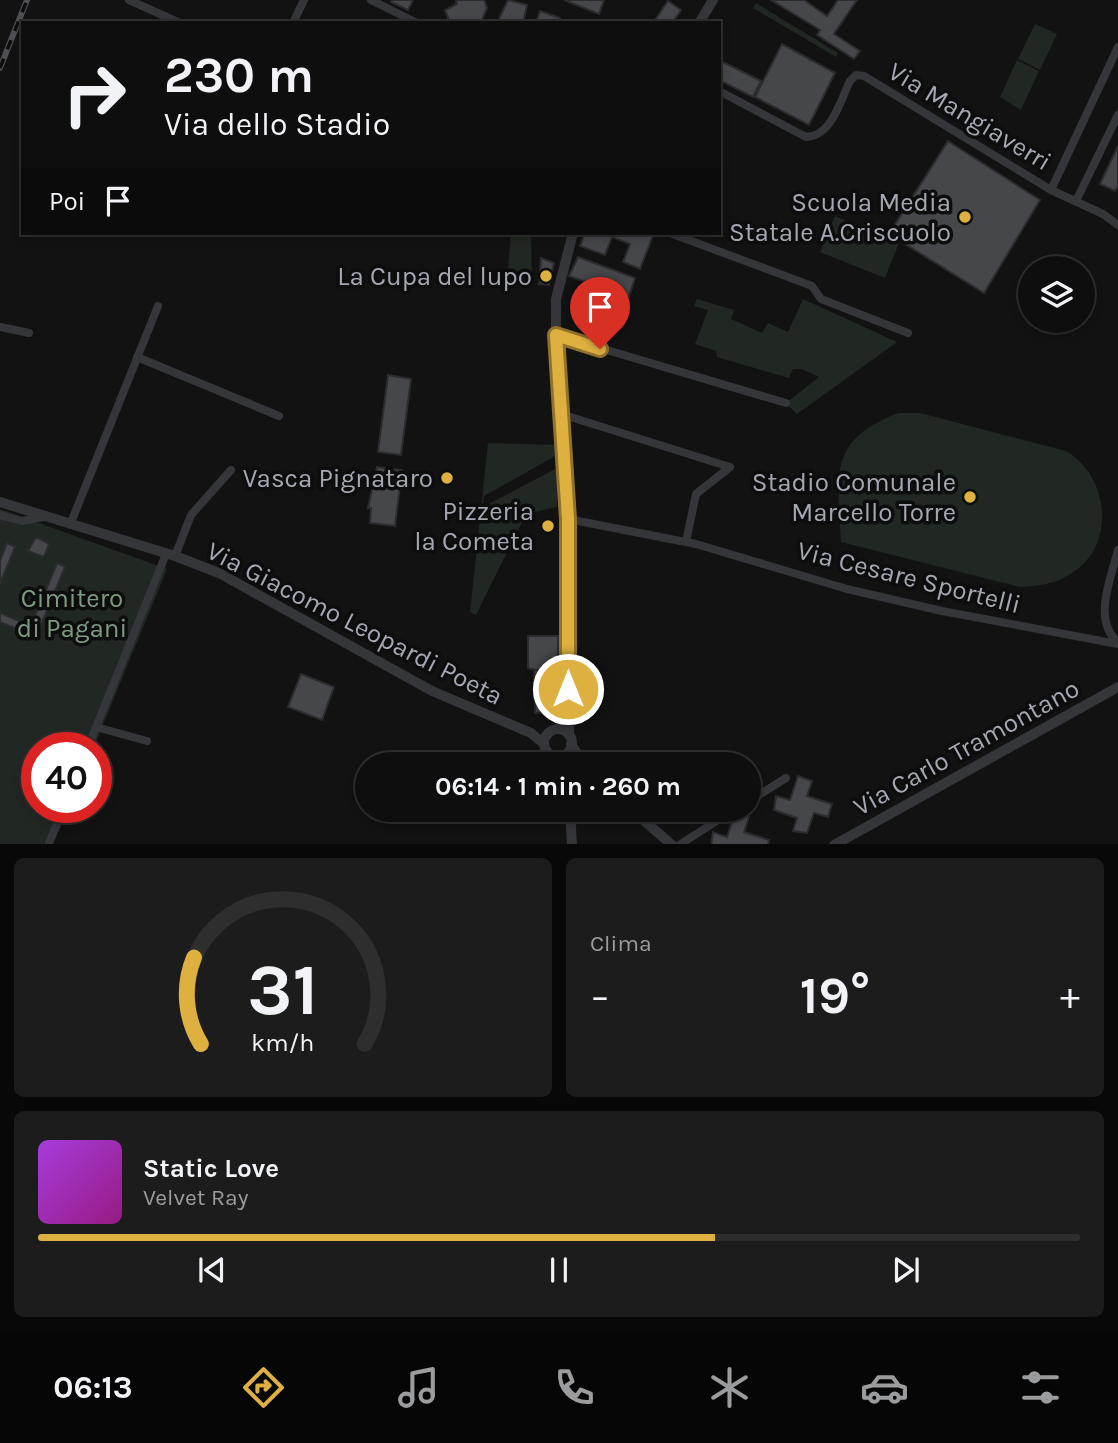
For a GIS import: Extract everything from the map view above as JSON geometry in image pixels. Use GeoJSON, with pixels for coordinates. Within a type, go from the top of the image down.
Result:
{"type":"FeatureCollection","features":[{"type":"Feature","properties":{"kind":"street"},"geometry":{"type":"LineString","coordinates":[[129,0],[176,21]]}},
{"type":"Feature","properties":{"kind":"street"},"geometry":{"type":"LineString","coordinates":[[294,21],[304,0]]}},
{"type":"Feature","properties":{"kind":"street"},"geometry":{"type":"LineString","coordinates":[[371,0],[414,21]]}},
{"type":"Feature","properties":{"kind":"street"},"geometry":{"type":"LineString","coordinates":[[700,21],[713,0]]}},
{"type":"Feature","properties":{"kind":"street"},"geometry":{"type":"LineString","coordinates":[[1051,190],[1114,66],[1118,47]]}},
{"type":"Feature","properties":{"kind":"street","name":"Via Mangiaverri"},"geometry":{"type":"LineString","coordinates":[[721,92],[806,136],[816,136],[825,131],[850,81],[856,75],[864,76],[1051,190],[1103,214],[1118,225]]}},
{"type":"Feature","properties":{"kind":"street"},"geometry":{"type":"LineString","coordinates":[[1076,201],[1118,115]]}},
{"type":"Feature","properties":{"kind":"street"},"geometry":{"type":"LineString","coordinates":[[568,750],[568,519],[556,299],[572,235]]}},
{"type":"Feature","properties":{"kind":"street"},"geometry":{"type":"LineString","coordinates":[[675,235],[812,286],[821,299],[908,332]]}},
{"type":"Feature","properties":{"kind":"street"},"geometry":{"type":"LineString","coordinates":[[70,525],[158,306]]}},
{"type":"Feature","properties":{"kind":"street"},"geometry":{"type":"LineString","coordinates":[[0,327],[29,333]]}},
{"type":"Feature","properties":{"kind":"street"},"geometry":{"type":"LineString","coordinates":[[556,335],[786,403]]}},
{"type":"Feature","properties":{"kind":"street"},"geometry":{"type":"LineString","coordinates":[[137,357],[279,415]]}},
{"type":"Feature","properties":{"kind":"street"},"geometry":{"type":"LineString","coordinates":[[561,414],[730,467],[696,494],[686,542]]}},
{"type":"Feature","properties":{"kind":"street"},"geometry":{"type":"LineString","coordinates":[[94,732],[191,515],[230,470]]}},
{"type":"Feature","properties":{"kind":"street","name":"Via Giacomo Leopardi Poeta"},"geometry":{"type":"LineString","coordinates":[[0,502],[171,555],[241,583],[348,646],[456,704],[531,733]]}},
{"type":"Feature","properties":{"kind":"street"},"geometry":{"type":"LineString","coordinates":[[0,515],[22,521],[44,517]]}},
{"type":"Feature","properties":{"kind":"street","name":"Via Cesare Sportelli"},"geometry":{"type":"LineString","coordinates":[[568,519],[686,542],[847,589],[976,617],[1118,643]]}},
{"type":"Feature","properties":{"kind":"street"},"geometry":{"type":"LineString","coordinates":[[1118,550],[1106,601],[1105,622],[1108,633],[1118,643]]}},
{"type":"Feature","properties":{"kind":"street","name":"Via Carlo Tramontano"},"geometry":{"type":"LineString","coordinates":[[836,844],[1118,687]]}},
{"type":"Feature","properties":{"kind":"street"},"geometry":{"type":"LineString","coordinates":[[544,744],[568,716]]}},
{"type":"Feature","properties":{"kind":"street"},"geometry":{"type":"LineString","coordinates":[[96,727],[147,741]]}},
{"type":"Feature","properties":{"kind":"street"},"geometry":{"type":"LineString","coordinates":[[531,733],[554,731]]}},
{"type":"Feature","properties":{"kind":"street"},"geometry":{"type":"LineString","coordinates":[[554,731],[568,750]]}},
{"type":"Feature","properties":{"kind":"street"},"geometry":{"type":"LineString","coordinates":[[531,733],[544,744],[548,752]]}},
{"type":"Feature","properties":{"kind":"street"},"geometry":{"type":"LineString","coordinates":[[761,794],[786,778]]}},
{"type":"Feature","properties":{"kind":"street"},"geometry":{"type":"LineString","coordinates":[[571,822],[572,844]]}},
{"type":"Feature","properties":{"kind":"street"},"geometry":{"type":"LineString","coordinates":[[646,822],[671,844]]}},
{"type":"Feature","properties":{"kind":"street"},"geometry":{"type":"LineString","coordinates":[[681,844],[715,822]]}},
{"type":"Feature","properties":{"kind":"street"},"geometry":{"type":"LineString","coordinates":[[50,843],[58,823]]}},
{"type":"Feature","properties":{"kind":"green space"},"geometry":{"type":"Polygon","coordinates":[[[756,3],[838,53],[836,57],[753,8],[756,3]]]}},
{"type":"Feature","properties":{"kind":"green space"},"geometry":{"type":"Polygon","coordinates":[[[1035,24],[1057,34],[1040,70],[1018,59],[1035,24]]]}},
{"type":"Feature","properties":{"kind":"green space"},"geometry":{"type":"Polygon","coordinates":[[[1017,60],[1039,71],[1021,110],[1000,97],[1017,60]]]}},
{"type":"Feature","properties":{"kind":"green space"},"geometry":{"type":"Polygon","coordinates":[[[835,216],[899,243],[885,278],[820,252],[835,216]]]}},
{"type":"Feature","properties":{"kind":"green space"},"geometry":{"type":"Polygon","coordinates":[[[511,235],[531,235],[532,283],[507,281],[511,235]]]}},
{"type":"Feature","properties":{"kind":"green space"},"geometry":{"type":"Polygon","coordinates":[[[697,299],[734,310],[731,319],[762,333],[768,323],[788,332],[803,299],[897,342],[797,414],[786,403],[819,377],[802,369],[793,369],[789,378],[717,357],[716,351],[695,344],[708,310],[694,306],[697,299]]]}},
{"type":"Feature","properties":{"kind":"green space","name":"Stadio Comunale Marcello Torre"},"geometry":{"type":"Polygon","coordinates":[[[899,413],[920,413],[1066,451],[1080,462],[1099,493],[1102,511],[1096,546],[1086,561],[1060,580],[1020,587],[841,542],[839,479],[848,448],[859,435],[875,424],[899,413]]]}},
{"type":"Feature","properties":{"kind":"green space"},"geometry":{"type":"Polygon","coordinates":[[[488,443],[557,445],[557,455],[484,496],[483,507],[557,468],[557,507],[526,514],[476,615],[470,612],[488,443]]]}},
{"type":"Feature","properties":{"kind":"green space","name":"Cimitero di Pagani"},"geometry":{"type":"Polygon","coordinates":[[[0,509],[167,569],[100,732],[21,732],[21,823],[62,823],[53,844],[0,844],[0,509]]]}},
{"type":"Feature","properties":{"kind":"building"},"geometry":{"type":"Polygon","coordinates":[[[413,0],[408,10],[391,2],[413,0]]]}},
{"type":"Feature","properties":{"kind":"building"},"geometry":{"type":"Polygon","coordinates":[[[456,0],[484,0],[487,8],[481,21],[449,21],[445,10],[457,4],[456,0]]]}},
{"type":"Feature","properties":{"kind":"building"},"geometry":{"type":"Polygon","coordinates":[[[508,0],[527,5],[523,21],[498,21],[508,0]]]}},
{"type":"Feature","properties":{"kind":"building"},"geometry":{"type":"Polygon","coordinates":[[[564,0],[604,0],[599,14],[564,0]]]}},
{"type":"Feature","properties":{"kind":"building"},"geometry":{"type":"Polygon","coordinates":[[[771,0],[804,0],[827,16],[838,0],[857,0],[834,34],[860,51],[854,59],[817,35],[820,30],[771,0]]]}},
{"type":"Feature","properties":{"kind":"building"},"geometry":{"type":"Polygon","coordinates":[[[668,1],[681,10],[673,21],[654,21],[668,1]]]}},
{"type":"Feature","properties":{"kind":"building"},"geometry":{"type":"Polygon","coordinates":[[[540,11],[560,18],[559,21],[537,21],[540,11]]]}},
{"type":"Feature","properties":{"kind":"building"},"geometry":{"type":"Polygon","coordinates":[[[782,44],[835,73],[809,125],[755,97],[782,44]]]}},
{"type":"Feature","properties":{"kind":"building"},"geometry":{"type":"Polygon","coordinates":[[[721,61],[761,81],[753,97],[721,81],[721,61]]]}},
{"type":"Feature","properties":{"kind":"building","name":"Scuola Media Statale A.Criscuolo"},"geometry":{"type":"Polygon","coordinates":[[[948,141],[1040,200],[984,293],[889,234],[948,141]]]}},
{"type":"Feature","properties":{"kind":"building"},"geometry":{"type":"Polygon","coordinates":[[[1118,146],[1118,186],[1115,191],[1100,184],[1118,146]]]}},
{"type":"Feature","properties":{"kind":"building"},"geometry":{"type":"Polygon","coordinates":[[[584,235],[653,235],[640,269],[623,262],[630,244],[612,237],[605,255],[580,246],[584,235]]]}},
{"type":"Feature","properties":{"kind":"building"},"geometry":{"type":"Polygon","coordinates":[[[578,257],[635,278],[629,297],[569,276],[578,257]]]}},
{"type":"Feature","properties":{"kind":"building","name":"La Cupa del lupo"},"geometry":{"type":"Polygon","coordinates":[[[541,258],[554,263],[549,285],[539,284],[541,258]]]}},
{"type":"Feature","properties":{"kind":"building"},"geometry":{"type":"Polygon","coordinates":[[[388,375],[411,379],[401,455],[378,452],[388,375]]]}},
{"type":"Feature","properties":{"kind":"building"},"geometry":{"type":"Polygon","coordinates":[[[377,467],[402,470],[395,526],[370,523],[371,508],[368,508],[377,467]]]}},
{"type":"Feature","properties":{"kind":"building"},"geometry":{"type":"Polygon","coordinates":[[[36,537],[49,544],[44,557],[28,551],[36,537]]]}},
{"type":"Feature","properties":{"kind":"building"},"geometry":{"type":"Polygon","coordinates":[[[7,543],[15,547],[0,584],[0,561],[7,543]]]}},
{"type":"Feature","properties":{"kind":"building"},"geometry":{"type":"Polygon","coordinates":[[[57,563],[65,567],[36,637],[0,622],[0,613],[31,626],[57,563]]]}},
{"type":"Feature","properties":{"kind":"building"},"geometry":{"type":"Polygon","coordinates":[[[528,636],[558,636],[558,670],[528,668],[528,636]]]}},
{"type":"Feature","properties":{"kind":"building"},"geometry":{"type":"Polygon","coordinates":[[[534,670],[558,670],[559,712],[535,713],[534,670]]]}},
{"type":"Feature","properties":{"kind":"building"},"geometry":{"type":"Polygon","coordinates":[[[301,674],[334,687],[322,720],[288,707],[301,674]]]}},
{"type":"Feature","properties":{"kind":"building"},"geometry":{"type":"Polygon","coordinates":[[[798,776],[812,781],[807,796],[832,804],[828,817],[814,813],[807,833],[793,831],[797,818],[774,810],[776,796],[790,800],[798,776]]]}},
{"type":"Feature","properties":{"kind":"building"},"geometry":{"type":"Polygon","coordinates":[[[732,822],[747,822],[744,832],[769,840],[768,844],[711,844],[713,832],[727,837],[732,822]]]}},
{"type":"Feature","properties":{"kind":"railway"},"geometry":{"type":"LineString","coordinates":[[0,68],[27,0]]}},
{"type":"Feature","properties":{"kind":"place","name":"Scuola Media Statale A.Criscuolo"},"geometry":{"type":"Point","coordinates":[965,217]}},
{"type":"Feature","properties":{"kind":"place","name":"La Cupa del lupo"},"geometry":{"type":"Point","coordinates":[546,276]}},
{"type":"Feature","properties":{"kind":"place","name":"Vasca Pignataro"},"geometry":{"type":"Point","coordinates":[447,478]}},
{"type":"Feature","properties":{"kind":"place","name":"Stadio Comunale Marcello Torre"},"geometry":{"type":"Point","coordinates":[970,497]}},
{"type":"Feature","properties":{"kind":"place","name":"Pizzeria la Cometa"},"geometry":{"type":"Point","coordinates":[548,526]}},
{"type":"Feature","properties":{"kind":"route"},"geometry":{"type":"LineString","coordinates":[[568,689],[568,519],[556,335],[600,349]]}}]}
